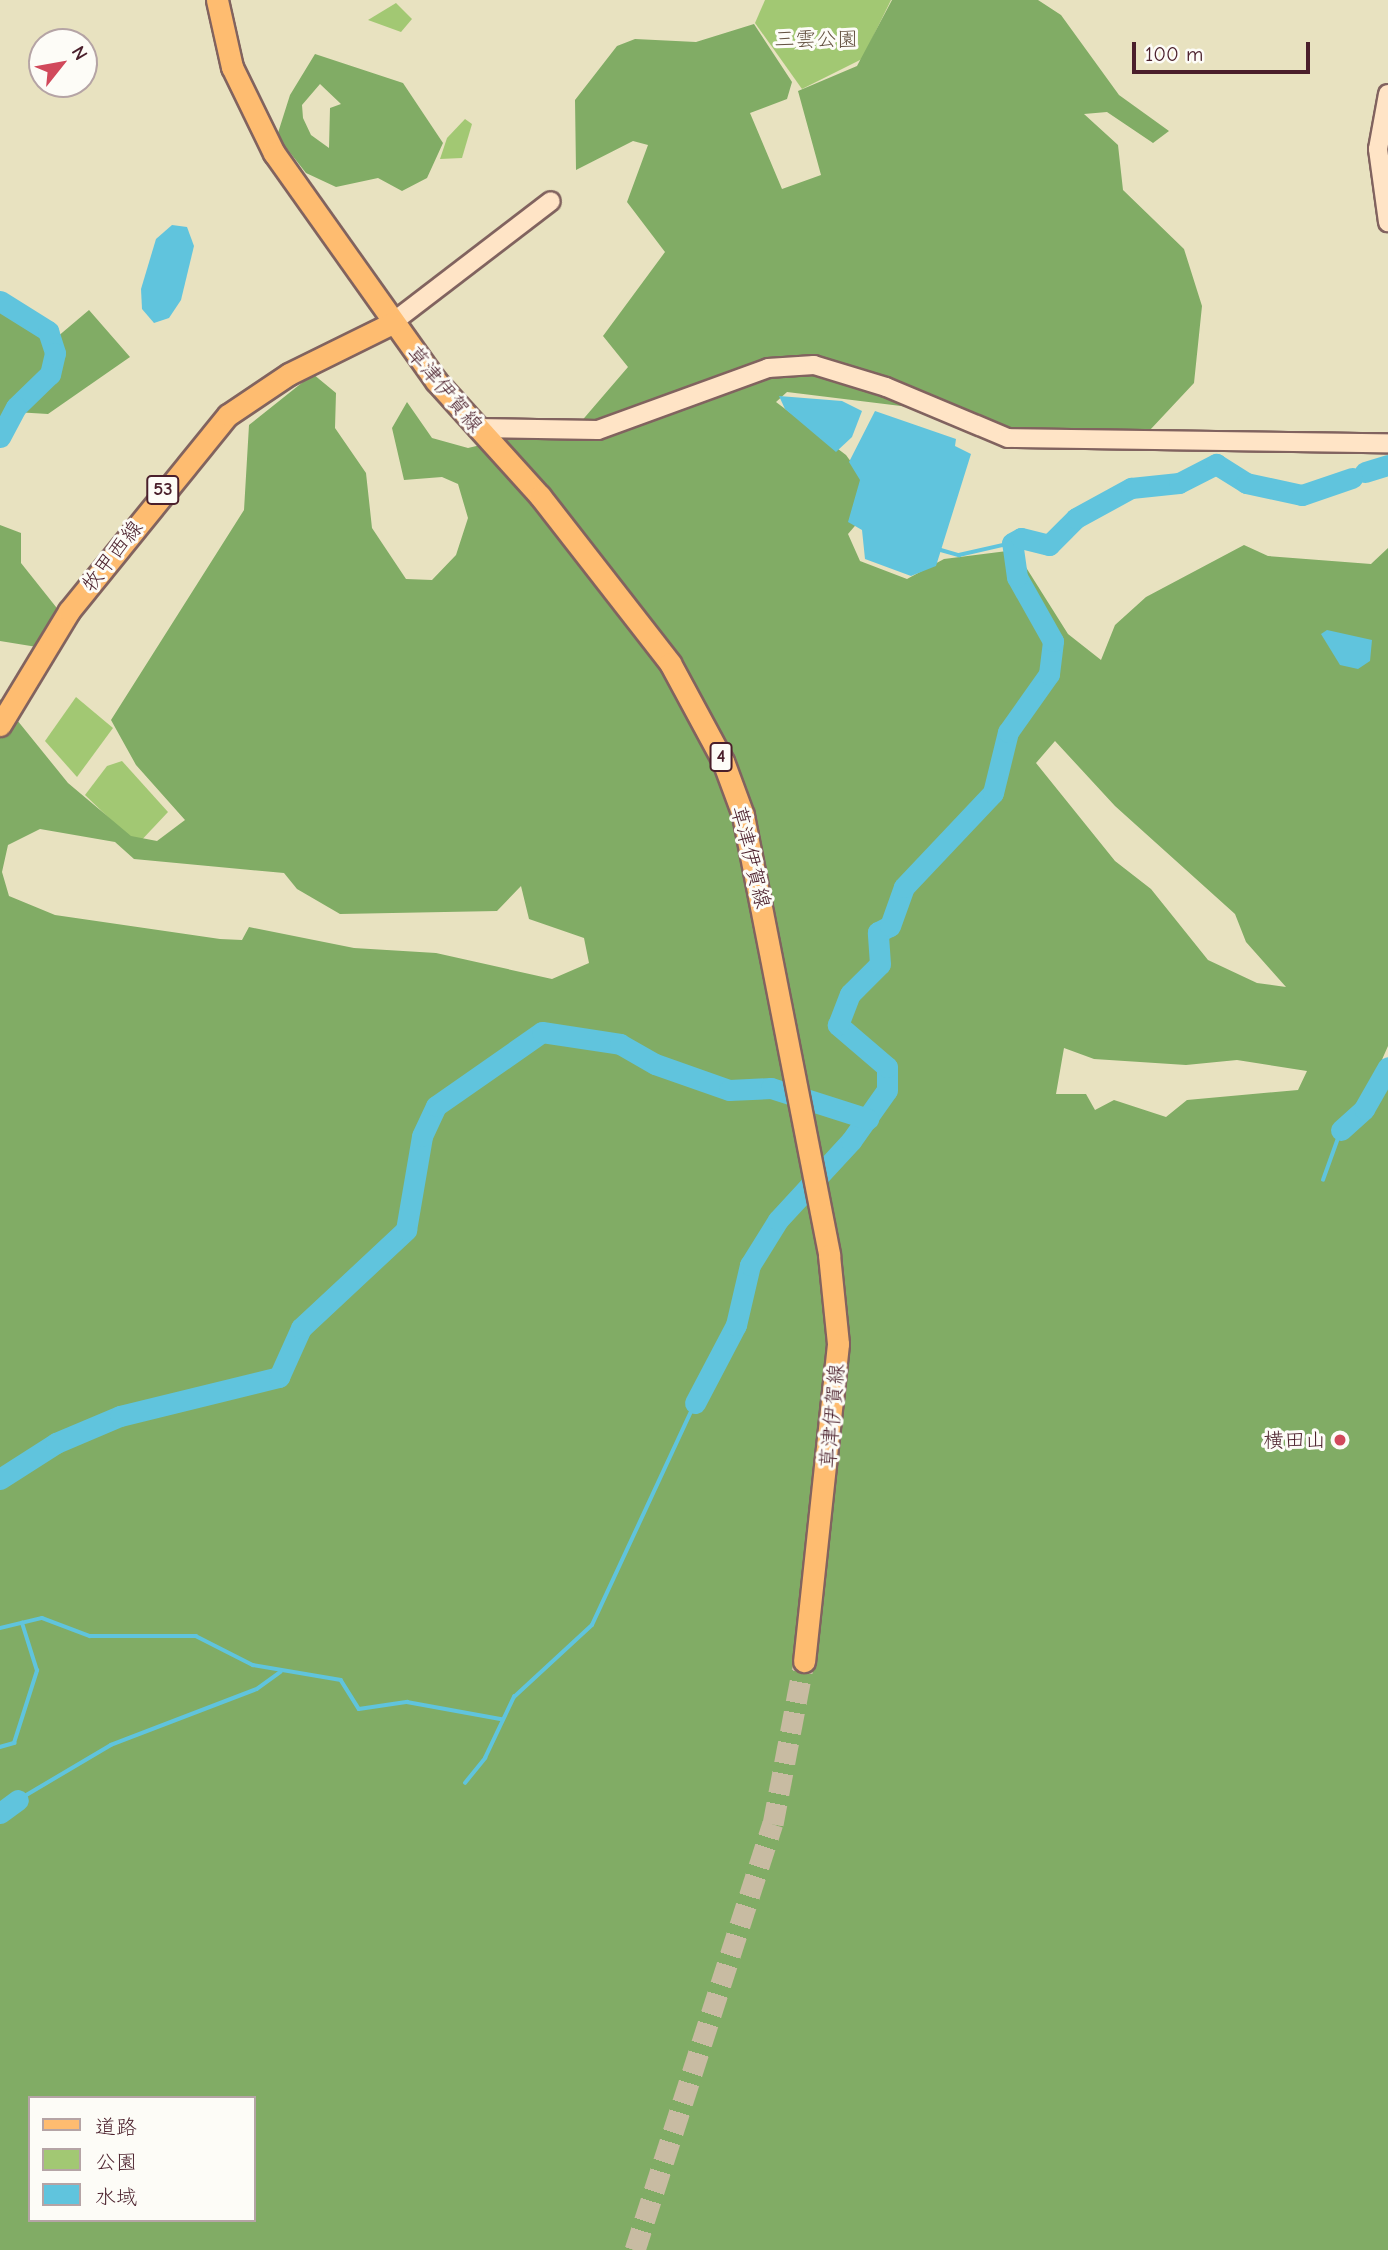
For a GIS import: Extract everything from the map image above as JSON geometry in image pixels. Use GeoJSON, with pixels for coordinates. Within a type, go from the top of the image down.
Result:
{"type":"FeatureCollection","features":[{"type":"Feature","properties":{"kind":"main road","name":"草津伊賀線"},"geometry":{"type":"LineString","coordinates":[[217,0],[232,67],[251,114],[392,323],[477,428],[549,506],[670,663],[723,761],[757,862],[829,1255],[838,1344],[804,1661]]}},
{"type":"Feature","properties":{"kind":"main road","name":"牧甲西線"},"geometry":{"type":"LineString","coordinates":[[0,725],[69,611],[228,415],[289,374],[392,323]]}},
{"type":"Feature","properties":{"kind":"street"},"geometry":{"type":"LineString","coordinates":[[1388,94],[1378,149],[1388,222]]}},
{"type":"Feature","properties":{"kind":"street"},"geometry":{"type":"LineString","coordinates":[[392,323],[551,201]]}},
{"type":"Feature","properties":{"kind":"street"},"geometry":{"type":"LineString","coordinates":[[477,428],[598,430],[768,368],[814,365],[886,387],[1007,438],[1310,437],[1388,443]]}},
{"type":"Feature","properties":{"kind":"green space","name":"三雲公園"},"geometry":{"type":"Polygon","coordinates":[[[765,0],[891,0],[862,59],[802,89],[755,23],[765,0]]]}},
{"type":"Feature","properties":{"kind":"green space"},"geometry":{"type":"Polygon","coordinates":[[[892,0],[1038,0],[1061,15],[1119,95],[1169,131],[1153,143],[1107,112],[1084,114],[1118,145],[1123,190],[1184,249],[1202,306],[1194,383],[1150,430],[1003,431],[958,413],[787,392],[776,402],[846,455],[878,499],[848,534],[860,561],[907,579],[944,559],[1015,550],[1068,634],[1101,660],[1115,625],[1146,597],[1244,545],[1268,556],[1371,564],[1388,548],[1388,1046],[1377,1071],[1388,1080],[1388,2250],[0,2250],[0,699],[68,783],[131,836],[157,841],[185,820],[136,765],[111,720],[244,510],[249,425],[313,374],[336,393],[335,428],[366,473],[372,528],[406,579],[432,580],[456,555],[468,518],[458,484],[442,477],[404,480],[392,428],[407,402],[432,438],[468,448],[514,437],[567,438],[628,367],[603,336],[665,252],[627,202],[648,145],[633,141],[576,170],[575,100],[617,46],[635,39],[696,42],[754,24],[792,82],[787,99],[750,113],[782,189],[821,175],[798,91],[857,66],[892,0]],[[1055,741],[1036,763],[1115,861],[1151,889],[1208,960],[1257,983],[1286,987],[1246,942],[1235,914],[1115,806],[1055,741]],[[40,829],[8,845],[2,872],[9,896],[55,915],[220,939],[242,940],[249,927],[354,948],[436,953],[552,979],[589,963],[584,938],[529,919],[521,886],[497,911],[340,914],[297,889],[284,873],[134,859],[115,842],[40,829]],[[1064,1048],[1056,1094],[1086,1094],[1095,1110],[1114,1100],[1166,1117],[1187,1100],[1298,1090],[1307,1071],[1237,1060],[1186,1065],[1094,1059],[1064,1048]]]}},
{"type":"Feature","properties":{"kind":"green space"},"geometry":{"type":"Polygon","coordinates":[[[396,3],[412,19],[401,32],[368,20],[396,3]]]}},
{"type":"Feature","properties":{"kind":"green space"},"geometry":{"type":"Polygon","coordinates":[[[315,54],[403,83],[443,143],[427,178],[402,191],[378,178],[336,187],[306,173],[277,136],[290,95],[315,54]],[[320,84],[302,105],[303,118],[311,135],[329,148],[330,108],[341,104],[320,84]]]}},
{"type":"Feature","properties":{"kind":"green space"},"geometry":{"type":"Polygon","coordinates":[[[465,119],[472,124],[462,158],[440,159],[447,138],[465,119]]]}},
{"type":"Feature","properties":{"kind":"green space"},"geometry":{"type":"Polygon","coordinates":[[[0,306],[50,343],[89,310],[130,357],[48,414],[15,412],[0,431],[0,306]]]}},
{"type":"Feature","properties":{"kind":"green space"},"geometry":{"type":"Polygon","coordinates":[[[0,525],[21,533],[21,563],[60,612],[37,647],[0,641],[0,525]]]}},
{"type":"Feature","properties":{"kind":"green space"},"geometry":{"type":"Polygon","coordinates":[[[76,697],[113,728],[77,777],[45,741],[76,697]]]}},
{"type":"Feature","properties":{"kind":"green space"},"geometry":{"type":"Polygon","coordinates":[[[122,761],[168,812],[137,845],[85,795],[107,766],[122,761]]]}},
{"type":"Feature","properties":{"kind":"water"},"geometry":{"type":"Polygon","coordinates":[[[172,225],[187,227],[194,246],[181,300],[169,318],[154,323],[142,309],[141,289],[156,239],[172,225]]]}},
{"type":"Feature","properties":{"kind":"water"},"geometry":{"type":"Polygon","coordinates":[[[779,396],[842,401],[862,411],[852,437],[836,452],[785,409],[779,396]]]}},
{"type":"Feature","properties":{"kind":"water"},"geometry":{"type":"Polygon","coordinates":[[[875,411],[956,439],[955,446],[971,454],[936,566],[911,576],[865,559],[862,530],[848,522],[860,480],[849,462],[875,411]]]}},
{"type":"Feature","properties":{"kind":"water"},"geometry":{"type":"Polygon","coordinates":[[[1327,630],[1372,640],[1370,661],[1358,669],[1340,665],[1321,634],[1327,630]]]}},
{"type":"Feature","properties":{"kind":"waterway"},"geometry":{"type":"LineString","coordinates":[[0,301],[48,331],[55,353],[50,374],[16,407],[0,437]]}},
{"type":"Feature","properties":{"kind":"waterway"},"geometry":{"type":"LineString","coordinates":[[695,1403],[736,1325],[750,1265],[778,1220],[851,1141],[887,1090],[887,1067],[838,1025],[850,994],[880,964],[878,932],[890,926],[904,887],[993,793],[1008,732],[1049,674],[1053,641],[1017,577],[1012,543],[1021,538],[1049,545],[1076,518],[1131,488],[1179,483],[1216,464],[1246,483],[1302,495],[1352,478]]}},
{"type":"Feature","properties":{"kind":"waterway"},"geometry":{"type":"LineString","coordinates":[[1365,472],[1388,465]]}},
{"type":"Feature","properties":{"kind":"waterway"},"geometry":{"type":"LineString","coordinates":[[941,550],[959,555],[1012,543]]}},
{"type":"Feature","properties":{"kind":"waterway"},"geometry":{"type":"LineString","coordinates":[[0,1479],[56,1443],[120,1416],[279,1377],[301,1328],[406,1230],[422,1136],[436,1106],[542,1032],[620,1044],[655,1064],[729,1090],[771,1088],[868,1119]]}},
{"type":"Feature","properties":{"kind":"waterway"},"geometry":{"type":"LineString","coordinates":[[1341,1130],[1364,1109],[1388,1067]]}},
{"type":"Feature","properties":{"kind":"waterway"},"geometry":{"type":"LineString","coordinates":[[1323,1180],[1341,1130]]}},
{"type":"Feature","properties":{"kind":"waterway"},"geometry":{"type":"LineString","coordinates":[[465,1783],[485,1758],[514,1697],[592,1625],[695,1403]]}},
{"type":"Feature","properties":{"kind":"waterway"},"geometry":{"type":"LineString","coordinates":[[0,1628],[42,1618],[90,1636],[196,1636],[253,1665],[341,1680],[359,1709],[407,1702],[501,1719]]}},
{"type":"Feature","properties":{"kind":"waterway"},"geometry":{"type":"LineString","coordinates":[[0,1747],[14,1743],[37,1671],[22,1623]]}},
{"type":"Feature","properties":{"kind":"waterway"},"geometry":{"type":"LineString","coordinates":[[18,1800],[111,1745],[257,1689],[280,1672]]}},
{"type":"Feature","properties":{"kind":"waterway"},"geometry":{"type":"LineString","coordinates":[[0,1813],[18,1800]]}},
{"type":"Feature","properties":{"kind":"tunnel"},"geometry":{"type":"LineString","coordinates":[[635,2250],[773,1824],[804,1661]]}},
{"type":"Feature","properties":{"kind":"place","name":"横田山"},"geometry":{"type":"Point","coordinates":[1340,1440]}}]}
